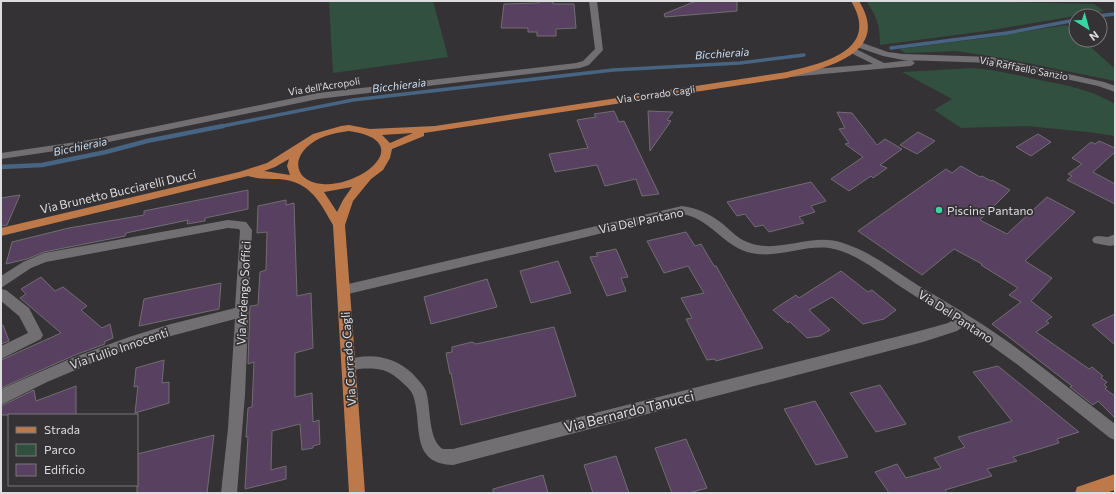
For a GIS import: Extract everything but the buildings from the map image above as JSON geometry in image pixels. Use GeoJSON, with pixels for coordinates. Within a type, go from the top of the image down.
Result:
{"type":"FeatureCollection","features":[{"type":"Feature","properties":{"kind":"main road","name":"Via Corrado Cagli"},"geometry":{"type":"LineString","coordinates":[[372,132],[435,128],[787,75],[821,67],[836,61],[855,47],[863,33],[863,18],[855,1]]}},
{"type":"Feature","properties":{"kind":"main road","name":"Via Corrado Cagli"},"geometry":{"type":"LineString","coordinates":[[386,148],[435,128]]}},
{"type":"Feature","properties":{"kind":"main road"},"geometry":{"type":"LineString","coordinates":[[339,225],[345,205],[352,192],[375,172],[382,164],[386,156],[384,142],[379,136],[372,132],[361,129],[336,129],[312,138],[302,146],[295,155],[292,165],[295,174],[303,182],[314,187],[340,187],[354,184],[366,179]]}},
{"type":"Feature","properties":{"kind":"main road","name":"Via Brunetto Bucciarelli Ducci"},"geometry":{"type":"LineString","coordinates":[[1,232],[241,175],[271,165],[302,146]]}},
{"type":"Feature","properties":{"kind":"main road","name":"Via Brunetto Bucciarelli Ducci"},"geometry":{"type":"LineString","coordinates":[[241,175],[257,173],[282,176],[303,182]]}},
{"type":"Feature","properties":{"kind":"main road"},"geometry":{"type":"LineString","coordinates":[[314,187],[323,198],[339,225]]}},
{"type":"Feature","properties":{"kind":"main road","name":"Via Corrado Cagli"},"geometry":{"type":"LineString","coordinates":[[339,225],[357,493]]}},
{"type":"Feature","properties":{"kind":"main road"},"geometry":{"type":"LineString","coordinates":[[1083,493],[1115,482]]}},
{"type":"Feature","properties":{"kind":"street","name":"Via dell'Acropoli"},"geometry":{"type":"LineString","coordinates":[[1,156],[89,143],[318,96],[577,66],[586,63],[599,50],[593,1]]}},
{"type":"Feature","properties":{"kind":"street"},"geometry":{"type":"LineString","coordinates":[[855,47],[886,54],[932,59]]}},
{"type":"Feature","properties":{"kind":"street"},"geometry":{"type":"LineString","coordinates":[[855,47],[865,58],[884,66]]}},
{"type":"Feature","properties":{"kind":"street","name":"Via Raffaello Sanzio"},"geometry":{"type":"LineString","coordinates":[[932,59],[964,58],[992,60],[1101,84],[1115,89]]}},
{"type":"Feature","properties":{"kind":"street"},"geometry":{"type":"LineString","coordinates":[[787,75],[884,66],[932,59]]}},
{"type":"Feature","properties":{"kind":"street","name":"Via Del Pantano"},"geometry":{"type":"LineString","coordinates":[[344,290],[627,222],[688,210],[703,215],[748,248],[764,250],[793,248],[821,243],[838,246],[856,252],[1009,350],[1115,433]]}},
{"type":"Feature","properties":{"kind":"street","name":"Via Ardengo Soffici"},"geometry":{"type":"LineString","coordinates":[[1,284],[27,265],[44,258],[228,224],[242,225],[246,230],[235,443],[229,493]]}},
{"type":"Feature","properties":{"kind":"street"},"geometry":{"type":"LineString","coordinates":[[1098,240],[1110,242],[1115,238]]}},
{"type":"Feature","properties":{"kind":"street"},"geometry":{"type":"LineString","coordinates":[[1,294],[24,312],[36,335],[1,352]]}},
{"type":"Feature","properties":{"kind":"street","name":"Via Tullio Innocenti"},"geometry":{"type":"LineString","coordinates":[[1,398],[8,393],[62,368],[109,350],[148,337],[242,312]]}},
{"type":"Feature","properties":{"kind":"street","name":"Via Bernardo Tanucci"},"geometry":{"type":"LineString","coordinates":[[349,366],[370,362],[386,363],[402,372],[419,392],[425,431],[431,449],[440,456],[453,457],[923,336],[952,327],[963,320]]}},
{"type":"Feature","properties":{"kind":"green space"},"geometry":{"type":"Polygon","coordinates":[[[329,1],[433,1],[448,57],[333,73],[329,1]]]}},
{"type":"Feature","properties":{"kind":"green space"},"geometry":{"type":"Polygon","coordinates":[[[866,1],[965,1],[1094,4],[1100,8],[1068,8],[1068,17],[986,31],[880,45],[877,22],[866,1]]]}},
{"type":"Feature","properties":{"kind":"green space"},"geometry":{"type":"Polygon","coordinates":[[[1066,25],[1068,27],[1068,48],[1092,48],[1115,69],[1115,81],[1002,58],[956,51],[905,53],[899,49],[985,38],[1066,25]]]}},
{"type":"Feature","properties":{"kind":"green space"},"geometry":{"type":"Polygon","coordinates":[[[973,68],[1069,86],[1106,99],[1115,104],[1115,136],[1027,126],[961,128],[934,110],[952,99],[902,72],[973,68]]]}},
{"type":"Feature","properties":{"kind":"waterway","name":"Bicchieraia"},"geometry":{"type":"LineString","coordinates":[[1108,15],[1115,14]]}},
{"type":"Feature","properties":{"kind":"waterway","name":"Bicchieraia"},"geometry":{"type":"LineString","coordinates":[[891,48],[1007,33],[1068,22]]}},
{"type":"Feature","properties":{"kind":"waterway","name":"Bicchieraia"},"geometry":{"type":"LineString","coordinates":[[223,126],[353,100],[613,70],[740,63],[804,55]]}},
{"type":"Feature","properties":{"kind":"waterway","name":"Bicchieraia"},"geometry":{"type":"LineString","coordinates":[[1,167],[42,165],[106,152],[147,141],[223,126]]}},
{"type":"Feature","properties":{"kind":"waterway","name":"Bicchieraia"},"geometry":{"type":"LineString","coordinates":[[218,127],[223,126]]}},
{"type":"Feature","properties":{"kind":"place","name":"Piscine Pantano"},"geometry":{"type":"Point","coordinates":[939,210]}}]}
